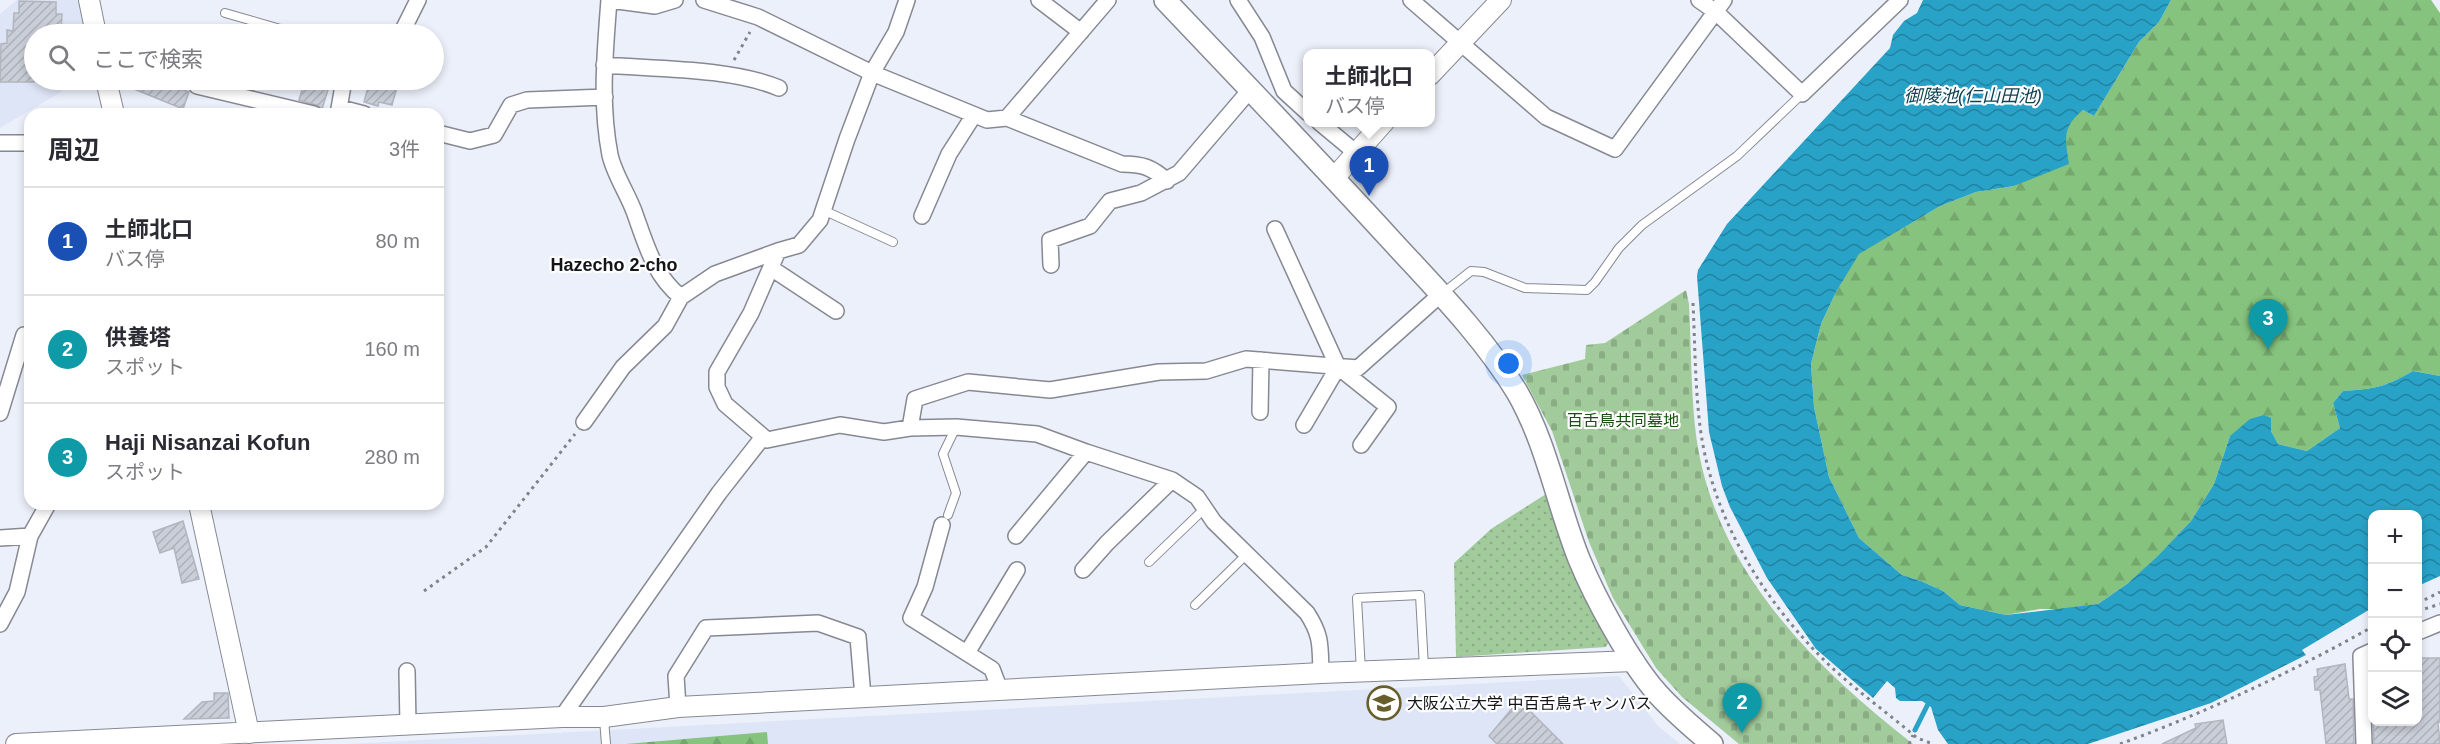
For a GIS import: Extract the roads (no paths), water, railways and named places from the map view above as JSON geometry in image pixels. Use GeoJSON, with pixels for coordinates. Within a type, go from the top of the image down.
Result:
{"type":"FeatureCollection","features":[{"type":"Feature","properties":{"kind":"main road"},"geometry":{"type":"LineString","coordinates":[[1165,0],[1334,178],[1441,294],[1482,343],[1516,391],[1531,420],[1579,558],[1597,596],[1634,661],[1656,691],[1680,717],[1712,744]]}},
{"type":"Feature","properties":{"kind":"street"},"geometry":{"type":"LineString","coordinates":[[89,0],[94,24]]}},
{"type":"Feature","properties":{"kind":"street"},"geometry":{"type":"LineString","coordinates":[[406,24],[418,0]]}},
{"type":"Feature","properties":{"kind":"street"},"geometry":{"type":"LineString","coordinates":[[675,0],[672,3],[655,6],[610,0],[604,65],[611,157],[630,198],[650,257],[670,288],[681,297]]}},
{"type":"Feature","properties":{"kind":"street"},"geometry":{"type":"LineString","coordinates":[[704,0],[758,17],[872,73],[974,115],[987,120],[1007,118],[1122,164],[1141,164],[1154,169],[1167,181]]}},
{"type":"Feature","properties":{"kind":"street"},"geometry":{"type":"LineString","coordinates":[[584,422],[623,367],[665,326],[681,297],[715,274],[799,245],[820,220],[872,73],[896,32],[907,0]]}},
{"type":"Feature","properties":{"kind":"street"},"geometry":{"type":"LineString","coordinates":[[1039,0],[1081,32]]}},
{"type":"Feature","properties":{"kind":"street"},"geometry":{"type":"LineString","coordinates":[[1007,118],[1108,0]]}},
{"type":"Feature","properties":{"kind":"street"},"geometry":{"type":"LineString","coordinates":[[1238,0],[1262,37],[1284,91],[1303,108]]}},
{"type":"Feature","properties":{"kind":"street"},"geometry":{"type":"LineString","coordinates":[[1411,0],[1546,117],[1615,148],[1720,6]]}},
{"type":"Feature","properties":{"kind":"street"},"geometry":{"type":"LineString","coordinates":[[1435,71],[1501,0]]}},
{"type":"Feature","properties":{"kind":"street"},"geometry":{"type":"LineString","coordinates":[[1699,0],[1720,6],[1802,94],[1900,0]]}},
{"type":"Feature","properties":{"kind":"street"},"geometry":{"type":"LineString","coordinates":[[604,65],[726,75],[762,81],[779,88]]}},
{"type":"Feature","properties":{"kind":"street"},"geometry":{"type":"LineString","coordinates":[[108,90],[113,108]]}},
{"type":"Feature","properties":{"kind":"street"},"geometry":{"type":"LineString","coordinates":[[214,90],[289,108]]}},
{"type":"Feature","properties":{"kind":"street"},"geometry":{"type":"LineString","coordinates":[[339,108],[342,90]]}},
{"type":"Feature","properties":{"kind":"street"},"geometry":{"type":"LineString","coordinates":[[1051,265],[1050,240],[1090,226],[1110,201],[1141,193],[1179,173],[1250,90]]}},
{"type":"Feature","properties":{"kind":"street"},"geometry":{"type":"LineString","coordinates":[[444,134],[470,141],[494,135],[512,105],[527,100],[605,97]]}},
{"type":"Feature","properties":{"kind":"street"},"geometry":{"type":"LineString","coordinates":[[922,216],[949,154],[974,115]]}},
{"type":"Feature","properties":{"kind":"street"},"geometry":{"type":"LineString","coordinates":[[1323,127],[1356,152]]}},
{"type":"Feature","properties":{"kind":"street"},"geometry":{"type":"LineString","coordinates":[[1334,178],[1380,127]]}},
{"type":"Feature","properties":{"kind":"street"},"geometry":{"type":"LineString","coordinates":[[0,143],[24,143]]}},
{"type":"Feature","properties":{"kind":"street"},"geometry":{"type":"LineString","coordinates":[[1275,229],[1338,367],[1388,407],[1361,445]]}},
{"type":"Feature","properties":{"kind":"street"},"geometry":{"type":"LineString","coordinates":[[778,251],[751,313],[717,372],[717,387],[725,404],[763,438],[767,440],[840,425],[884,432],[910,428],[956,427],[1037,434],[1086,453],[1172,480],[1197,497],[1214,522],[1307,613],[1320,640],[1321,673]]}},
{"type":"Feature","properties":{"kind":"street"},"geometry":{"type":"LineString","coordinates":[[771,268],[836,311]]}},
{"type":"Feature","properties":{"kind":"street"},"geometry":{"type":"LineString","coordinates":[[910,428],[915,399],[968,382],[1050,390],[1159,372],[1206,371],[1246,358],[1358,368],[1441,294]]}},
{"type":"Feature","properties":{"kind":"street"},"geometry":{"type":"LineString","coordinates":[[0,413],[6,370],[24,335]]}},
{"type":"Feature","properties":{"kind":"street"},"geometry":{"type":"LineString","coordinates":[[1260,412],[1261,360]]}},
{"type":"Feature","properties":{"kind":"street"},"geometry":{"type":"LineString","coordinates":[[1304,425],[1338,367]]}},
{"type":"Feature","properties":{"kind":"street"},"geometry":{"type":"LineString","coordinates":[[562,717],[719,493],[763,438]]}},
{"type":"Feature","properties":{"kind":"street"},"geometry":{"type":"LineString","coordinates":[[1016,536],[1086,453]]}},
{"type":"Feature","properties":{"kind":"street"},"geometry":{"type":"LineString","coordinates":[[1083,570],[1107,543],[1172,480]]}},
{"type":"Feature","properties":{"kind":"street"},"geometry":{"type":"LineString","coordinates":[[0,624],[17,592],[30,536],[45,510]]}},
{"type":"Feature","properties":{"kind":"street"},"geometry":{"type":"LineString","coordinates":[[200,510],[249,733]]}},
{"type":"Feature","properties":{"kind":"street"},"geometry":{"type":"LineString","coordinates":[[945,520],[926,587],[911,618],[992,669],[1000,690]]}},
{"type":"Feature","properties":{"kind":"street"},"geometry":{"type":"LineString","coordinates":[[0,538],[30,536]]}},
{"type":"Feature","properties":{"kind":"street"},"geometry":{"type":"LineString","coordinates":[[967,653],[1017,570]]}},
{"type":"Feature","properties":{"kind":"street"},"geometry":{"type":"LineString","coordinates":[[678,707],[676,676],[706,628],[818,623],[858,637],[863,697]]}},
{"type":"Feature","properties":{"kind":"street"},"geometry":{"type":"LineString","coordinates":[[2422,630],[2440,623]]}},
{"type":"Feature","properties":{"kind":"street"},"geometry":{"type":"LineString","coordinates":[[2364,744],[2361,656],[2368,653]]}},
{"type":"Feature","properties":{"kind":"street"},"geometry":{"type":"LineString","coordinates":[[16,744],[562,717],[604,717],[678,707],[1321,673],[1634,661]]}},
{"type":"Feature","properties":{"kind":"street"},"geometry":{"type":"LineString","coordinates":[[407,671],[408,725]]}},
{"type":"Feature","properties":{"kind":"lane"},"geometry":{"type":"LineString","coordinates":[[225,12],[265,24]]}},
{"type":"Feature","properties":{"kind":"lane"},"geometry":{"type":"LineString","coordinates":[[1441,294],[1471,271],[1484,272],[1525,288],[1587,290],[1619,248],[1642,225],[1737,156],[1802,94]]}},
{"type":"Feature","properties":{"kind":"lane"},"geometry":{"type":"LineString","coordinates":[[823,210],[893,242]]}},
{"type":"Feature","properties":{"kind":"lane"},"geometry":{"type":"LineString","coordinates":[[945,520],[956,493],[943,454],[956,427]]}},
{"type":"Feature","properties":{"kind":"lane"},"geometry":{"type":"LineString","coordinates":[[1149,562],[1204,509]]}},
{"type":"Feature","properties":{"kind":"lane"},"geometry":{"type":"LineString","coordinates":[[1195,605],[1246,555]]}},
{"type":"Feature","properties":{"kind":"lane"},"geometry":{"type":"LineString","coordinates":[[1361,672],[1357,598],[1420,595],[1424,669]]}},
{"type":"Feature","properties":{"kind":"lane"},"geometry":{"type":"LineString","coordinates":[[604,717],[606,744]]}},
{"type":"Feature","properties":{"kind":"water","name":"御陵池(仁山田池)"},"geometry":{"type":"Polygon","coordinates":[[[1923,0],[2171,0],[2159,22],[2139,42],[2094,116],[2083,110],[2071,122],[2066,140],[2069,164],[2014,186],[1976,192],[1940,206],[1859,254],[1836,292],[1821,324],[1811,364],[1814,407],[1829,477],[1859,538],[1902,575],[1943,591],[1960,605],[2006,615],[2098,604],[2127,584],[2191,521],[2214,484],[2230,436],[2250,419],[2264,415],[2271,418],[2271,431],[2278,444],[2307,451],[2340,428],[2333,403],[2343,391],[2380,386],[2413,371],[2440,376],[2440,576],[2422,584],[2422,510],[2368,510],[2368,610],[2302,650],[2306,655],[2211,703],[2088,744],[1948,744],[1938,730],[1931,707],[1922,701],[1900,701],[1896,698],[1895,688],[1887,681],[1873,698],[1816,649],[1767,578],[1730,507],[1722,486],[1709,432],[1697,276],[1698,270],[1727,224],[1890,48],[1893,35],[1904,21],[1917,13],[1923,0]]]}},
{"type":"Feature","properties":{"kind":"waterway"},"geometry":{"type":"LineString","coordinates":[[1915,730],[1928,704]]}},
{"type":"Feature","properties":{"kind":"place","name":"土師北口"},"geometry":{"type":"Point","coordinates":[1369,196]}},
{"type":"Feature","properties":{"kind":"place","name":"Haji Nisanzai Kofun"},"geometry":{"type":"Point","coordinates":[2268,349]}},
{"type":"Feature","properties":{"kind":"place","name":"大阪公立大学 中百舌鳥キャンパス"},"geometry":{"type":"Point","coordinates":[1384,703]}},
{"type":"Feature","properties":{"kind":"place","name":"供養塔"},"geometry":{"type":"Point","coordinates":[1742,733]}},
{"type":"Feature","properties":{"kind":"district","name":"Hazecho 2-cho"},"geometry":{"type":"Point","coordinates":[614,265]}},
{"type":"Feature","properties":{"kind":"park label","name":"百舌鳥共同墓地"},"geometry":{"type":"Point","coordinates":[1623,420]}}]}
